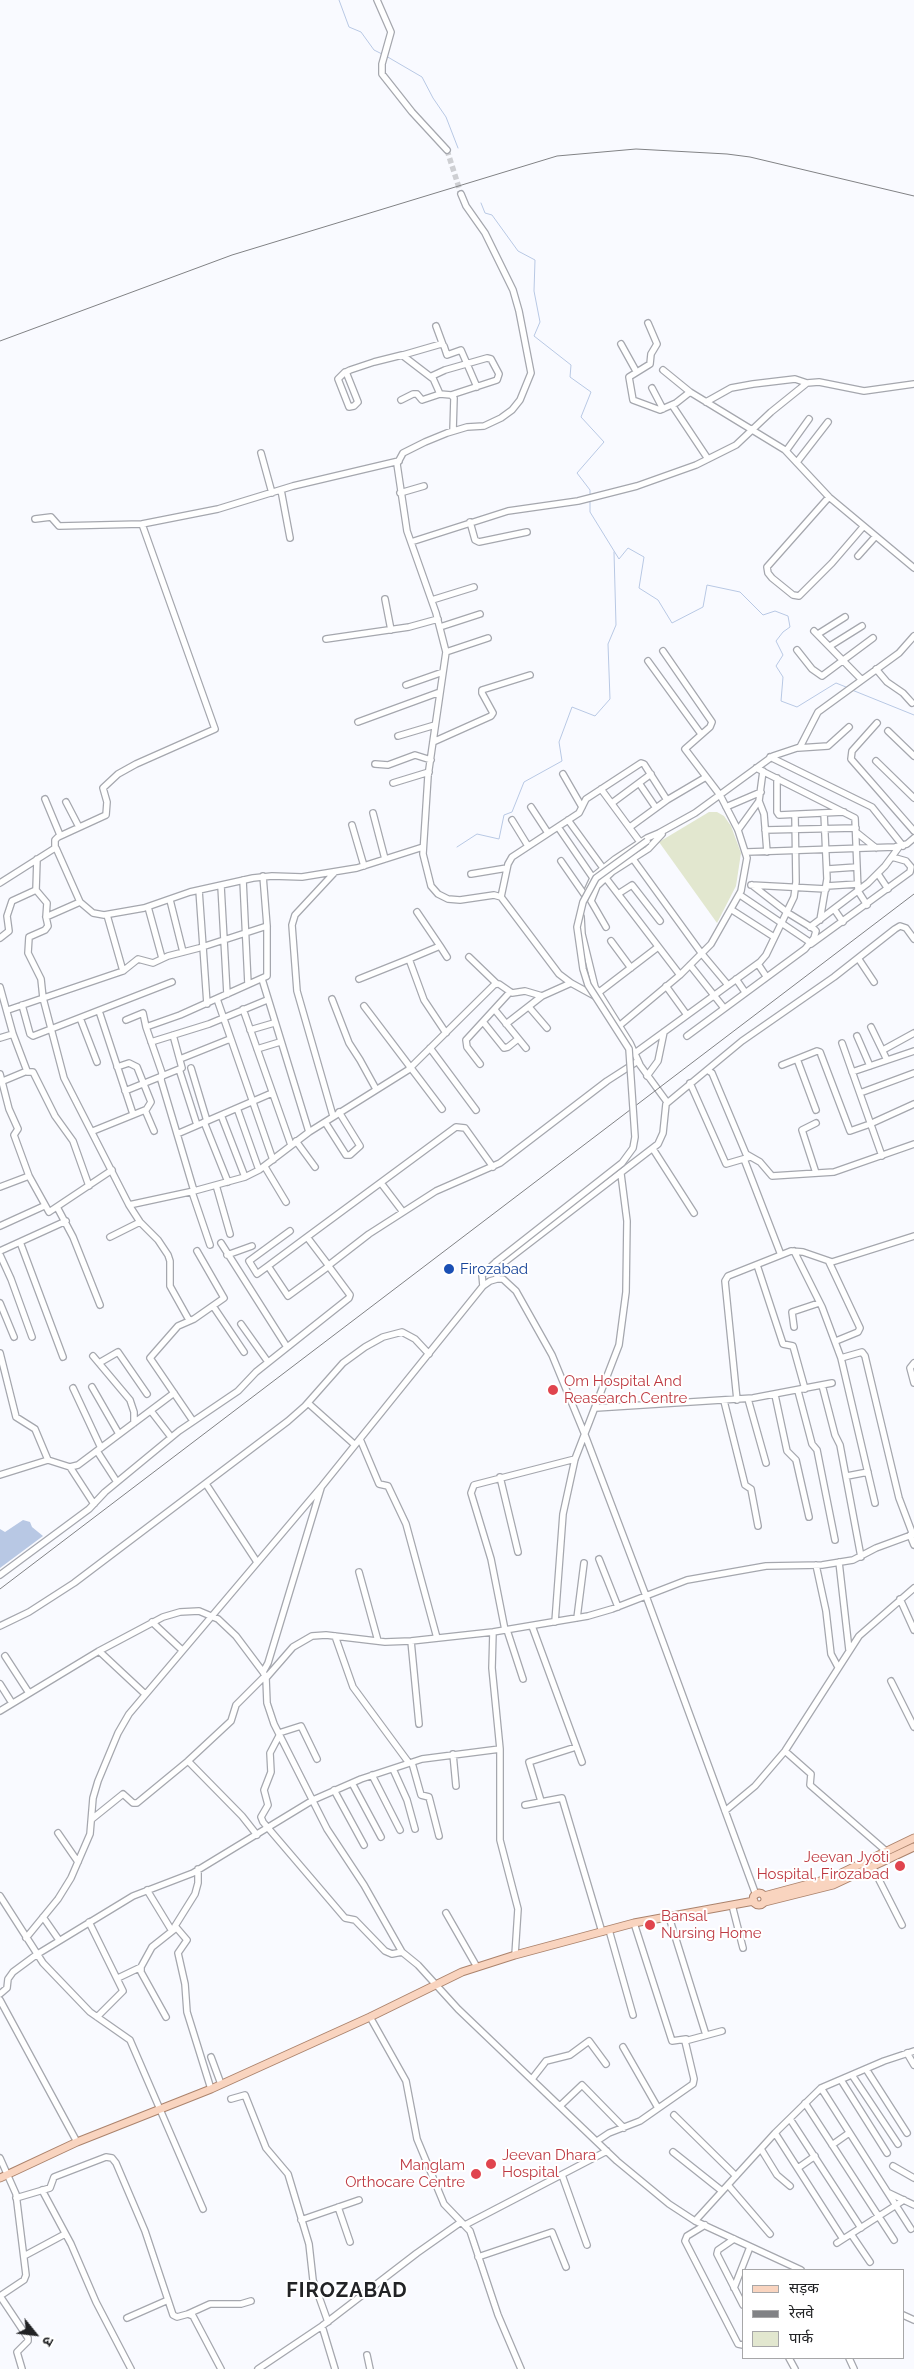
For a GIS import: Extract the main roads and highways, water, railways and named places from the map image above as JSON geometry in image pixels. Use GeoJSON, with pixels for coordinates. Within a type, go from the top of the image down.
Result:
{"type":"FeatureCollection","features":[{"type":"Feature","properties":{"kind":"main road"},"geometry":{"type":"LineString","coordinates":[[0,2178],[77,2142],[221,2084],[370,2017],[434,1984],[477,1967],[634,1923],[732,1905],[831,1878],[914,1838]]}},
{"type":"Feature","properties":{"kind":"main road"},"geometry":{"type":"LineString","coordinates":[[759,1898],[833,1885],[914,1847]]}},
{"type":"Feature","properties":{"kind":"water"},"geometry":{"type":"Polygon","coordinates":[[[23,1520],[30,1522],[32,1527],[43,1536],[0,1568],[0,1529],[5,1532],[23,1520]]]}},
{"type":"Feature","properties":{"kind":"waterway"},"geometry":{"type":"LineString","coordinates":[[339,0],[349,27],[361,32],[374,50],[382,54]]}},
{"type":"Feature","properties":{"kind":"waterway"},"geometry":{"type":"LineString","coordinates":[[386,56],[422,77],[446,117],[458,148]]}},
{"type":"Feature","properties":{"kind":"waterway"},"geometry":{"type":"LineString","coordinates":[[481,203],[485,213],[492,215],[518,251],[535,260],[534,291],[540,322],[534,336],[571,365],[570,377],[591,392],[581,417],[604,442],[577,473],[590,490],[590,496]]}},
{"type":"Feature","properties":{"kind":"waterway"},"geometry":{"type":"LineString","coordinates":[[590,500],[590,512],[619,559],[628,548],[644,557],[639,588],[658,600],[672,623],[703,607],[707,585],[740,592],[763,615],[775,611],[788,616],[790,627],[776,641],[783,655],[776,666],[783,677],[781,701],[797,707],[836,683],[846,687]]}},
{"type":"Feature","properties":{"kind":"waterway"},"geometry":{"type":"LineString","coordinates":[[457,847],[477,834],[499,839],[504,815],[512,812],[524,782],[562,761],[559,742],[572,707],[595,716],[610,699],[608,644],[616,625],[614,552]]}},
{"type":"Feature","properties":{"kind":"waterway"},"geometry":{"type":"LineString","coordinates":[[852,690],[914,715]]}},
{"type":"Feature","properties":{"kind":"tunnel"},"geometry":{"type":"LineString","coordinates":[[447,150],[461,194]]}},
{"type":"Feature","properties":{"kind":"railway"},"geometry":{"type":"LineString","coordinates":[[0,341],[232,255],[557,156],[636,149],[727,154],[750,157],[914,196]]}},
{"type":"Feature","properties":{"kind":"railway"},"geometry":{"type":"LineString","coordinates":[[0,1589],[914,894]]}},
{"type":"Feature","properties":{"kind":"place","name":"Firozabad"},"geometry":{"type":"Point","coordinates":[449,1269]}},
{"type":"Feature","properties":{"kind":"place","name":"Om Hospital And Reasearch Centre"},"geometry":{"type":"Point","coordinates":[553,1390]}},
{"type":"Feature","properties":{"kind":"place","name":"Jeevan Jyoti Hospital, Firozabad"},"geometry":{"type":"Point","coordinates":[900,1866]}},
{"type":"Feature","properties":{"kind":"place","name":"Bansal Nursing Home"},"geometry":{"type":"Point","coordinates":[650,1925]}},
{"type":"Feature","properties":{"kind":"place","name":"Jeevan Dhara Hospital"},"geometry":{"type":"Point","coordinates":[491,2164]}},
{"type":"Feature","properties":{"kind":"place","name":"Manglam Orthocare Centre"},"geometry":{"type":"Point","coordinates":[476,2174]}},
{"type":"Feature","properties":{"kind":"district","name":"FIROZABAD"},"geometry":{"type":"Point","coordinates":[347,2291]}}]}
